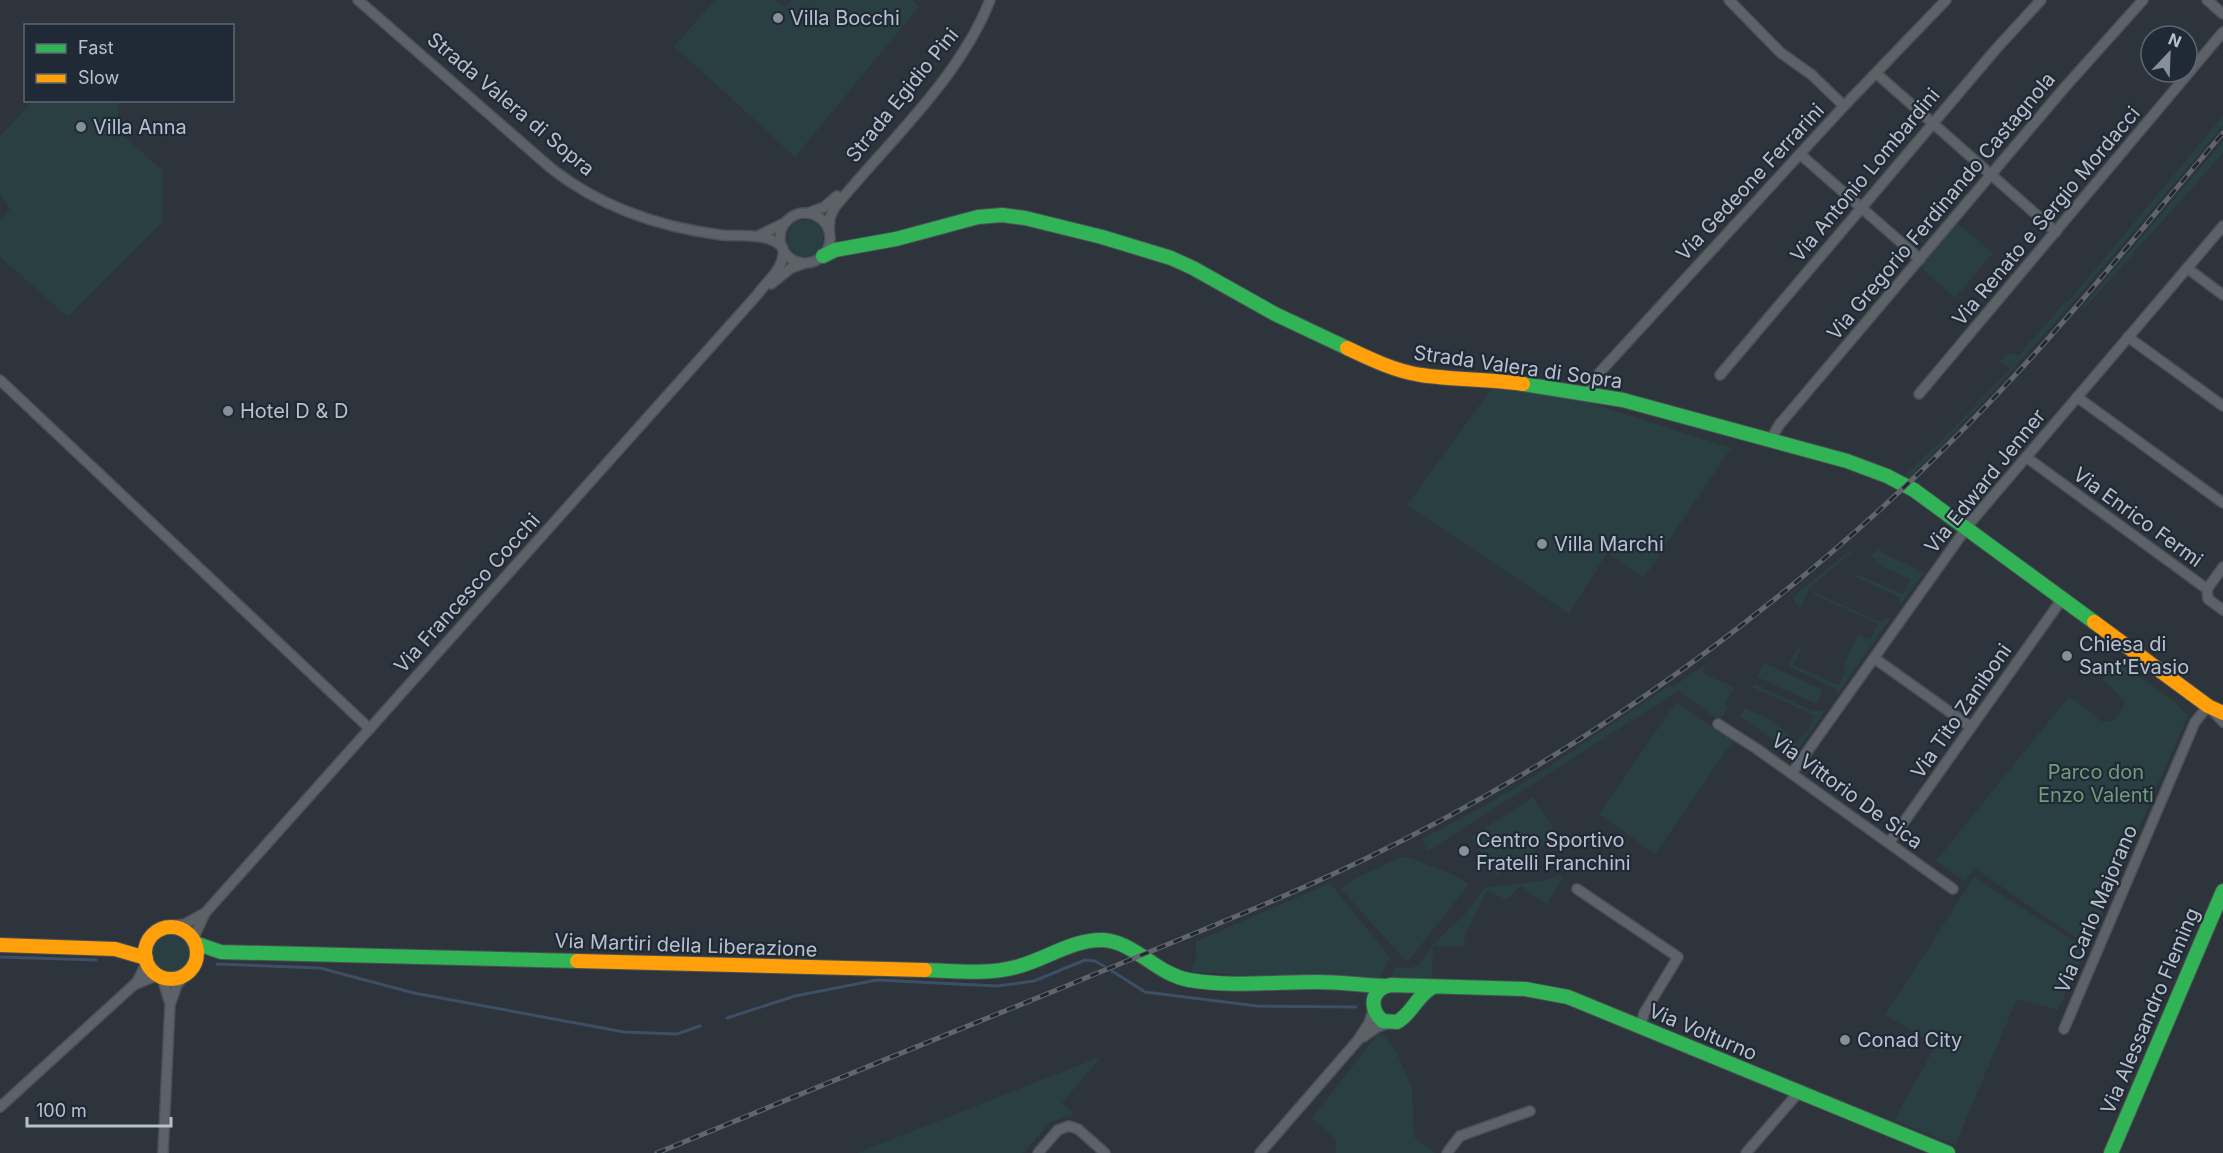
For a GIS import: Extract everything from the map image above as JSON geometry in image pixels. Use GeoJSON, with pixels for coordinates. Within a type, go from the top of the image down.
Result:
{"type":"FeatureCollection","features":[{"type":"Feature","properties":{"kind":"street","name":"Strada Valera di Sopra"},"geometry":{"type":"LineString","coordinates":[[358,0],[552,169],[587,193],[624,211],[658,223],[714,234],[773,240],[792,259],[808,263],[858,246],[896,239],[946,224],[986,216],[1002,215],[1025,218],[1102,237],[1171,258],[1275,314],[1372,360],[1403,371],[1421,375],[1491,379],[1623,400],[1846,461],[1887,476],[1914,490],[2208,706],[2223,713]]}},
{"type":"Feature","properties":{"kind":"street","name":"Strada Egidio Pini"},"geometry":{"type":"LineString","coordinates":[[829,231],[829,220],[833,209],[958,61],[976,31],[990,0]]}},
{"type":"Feature","properties":{"kind":"street"},"geometry":{"type":"LineString","coordinates":[[1729,0],[1781,53],[1812,75],[1844,106]]}},
{"type":"Feature","properties":{"kind":"street","name":"Via Gedeone Ferrarini"},"geometry":{"type":"LineString","coordinates":[[1588,394],[1591,384],[1600,372],[1844,106],[1946,0]]}},
{"type":"Feature","properties":{"kind":"street","name":"Via Antonio Lombardini"},"geometry":{"type":"LineString","coordinates":[[1719,375],[1933,123],[2041,0]]}},
{"type":"Feature","properties":{"kind":"street","name":"Via Gregorio Ferdinando Castagnola"},"geometry":{"type":"LineString","coordinates":[[1771,439],[1779,425],[2065,87],[2143,0]]}},
{"type":"Feature","properties":{"kind":"street"},"geometry":{"type":"LineString","coordinates":[[2207,0],[2223,14]]}},
{"type":"Feature","properties":{"kind":"street","name":"Via Renato e Sergio Mordacci"},"geometry":{"type":"LineString","coordinates":[[1918,394],[2223,32]]}},
{"type":"Feature","properties":{"kind":"street"},"geometry":{"type":"LineString","coordinates":[[1876,74],[2056,232]]}},
{"type":"Feature","properties":{"kind":"street"},"geometry":{"type":"LineString","coordinates":[[1801,155],[1920,259]]}},
{"type":"Feature","properties":{"kind":"street","name":"Strada Egidio Pini"},"geometry":{"type":"LineString","coordinates":[[804,214],[824,207],[857,180]]}},
{"type":"Feature","properties":{"kind":"street"},"geometry":{"type":"LineString","coordinates":[[756,237],[804,214],[819,218],[840,241],[858,246]]}},
{"type":"Feature","properties":{"kind":"street"},"geometry":{"type":"LineString","coordinates":[[782,248],[781,235],[789,220]]}},
{"type":"Feature","properties":{"kind":"street","name":"Via Edward Jenner"},"geometry":{"type":"LineString","coordinates":[[1792,773],[1966,528],[2223,226]]}},
{"type":"Feature","properties":{"kind":"street"},"geometry":{"type":"LineString","coordinates":[[823,256],[829,247],[829,231]]}},
{"type":"Feature","properties":{"kind":"street","name":"Via Francesco Cocchi"},"geometry":{"type":"LineString","coordinates":[[162,930],[190,921],[205,913],[755,297],[780,267],[783,259],[782,248]]}},
{"type":"Feature","properties":{"kind":"street","name":"Via Francesco Cocchi"},"geometry":{"type":"LineString","coordinates":[[755,297],[791,268],[808,263]]}},
{"type":"Feature","properties":{"kind":"street"},"geometry":{"type":"LineString","coordinates":[[2187,268],[2223,295]]}},
{"type":"Feature","properties":{"kind":"street"},"geometry":{"type":"LineString","coordinates":[[2128,337],[2223,406]]}},
{"type":"Feature","properties":{"kind":"street"},"geometry":{"type":"LineString","coordinates":[[0,380],[370,729]]}},
{"type":"Feature","properties":{"kind":"street"},"geometry":{"type":"LineString","coordinates":[[2077,397],[2223,503]]}},
{"type":"Feature","properties":{"kind":"street","name":"Via Enrico Fermi"},"geometry":{"type":"LineString","coordinates":[[2026,457],[2207,589],[2208,599],[2223,610]]}},
{"type":"Feature","properties":{"kind":"street"},"geometry":{"type":"LineString","coordinates":[[2207,589],[2223,567]]}},
{"type":"Feature","properties":{"kind":"street","name":"Via Tito Zaniboni"},"geometry":{"type":"LineString","coordinates":[[1889,843],[2062,599]]}},
{"type":"Feature","properties":{"kind":"street"},"geometry":{"type":"LineString","coordinates":[[1874,658],[1971,727]]}},
{"type":"Feature","properties":{"kind":"street"},"geometry":{"type":"LineString","coordinates":[[2208,706],[2223,722]]}},
{"type":"Feature","properties":{"kind":"street","name":"Via Carlo Majorano"},"geometry":{"type":"LineString","coordinates":[[2064,1029],[2195,722],[2208,706]]}},
{"type":"Feature","properties":{"kind":"street","name":"Via Vittorio De Sica"},"geometry":{"type":"LineString","coordinates":[[1718,724],[1792,773],[1953,889]]}},
{"type":"Feature","properties":{"kind":"street"},"geometry":{"type":"LineString","coordinates":[[1576,889],[1678,957],[1644,1013],[1641,1026]]}},
{"type":"Feature","properties":{"kind":"street","name":"Via Alessandro Fleming"},"geometry":{"type":"LineString","coordinates":[[2115,1149],[2222,890]]}},
{"type":"Feature","properties":{"kind":"street","name":"Via Francesco Cocchi"},"geometry":{"type":"LineString","coordinates":[[194,941],[205,913]]}},
{"type":"Feature","properties":{"kind":"street","name":"Via Martiri della Liberazione"},"geometry":{"type":"LineString","coordinates":[[162,930],[180,929],[194,941],[221,952]]}},
{"type":"Feature","properties":{"kind":"street"},"geometry":{"type":"LineString","coordinates":[[115,949],[140,942],[162,930]]}},
{"type":"Feature","properties":{"kind":"street"},"geometry":{"type":"LineString","coordinates":[[0,1107],[139,980],[147,960],[148,942],[162,930]]}},
{"type":"Feature","properties":{"kind":"street"},"geometry":{"type":"LineString","coordinates":[[163,1153],[170,1004],[177,985],[189,971],[197,956],[194,941]]}},
{"type":"Feature","properties":{"kind":"street","name":"Via Martiri della Liberazione"},"geometry":{"type":"LineString","coordinates":[[160,976],[174,978],[189,971],[203,958],[221,952],[983,972],[1014,968],[1091,941],[1116,942],[1141,955]]}},
{"type":"Feature","properties":{"kind":"street"},"geometry":{"type":"LineString","coordinates":[[0,945],[115,949],[147,960],[160,976],[170,1004]]}},
{"type":"Feature","properties":{"kind":"street","name":"Via Volturno"},"geometry":{"type":"LineString","coordinates":[[1141,955],[1156,968],[1175,976],[1209,981],[1307,983],[1356,990],[1367,998],[1379,1019],[1390,1023]]}},
{"type":"Feature","properties":{"kind":"street"},"geometry":{"type":"LineString","coordinates":[[134,985],[160,976]]}},
{"type":"Feature","properties":{"kind":"street","name":"Via Volturno"},"geometry":{"type":"LineString","coordinates":[[1307,983],[1346,982],[1368,986],[1410,988],[1542,991],[1574,1000],[1641,1026],[1943,1152]]}},
{"type":"Feature","properties":{"kind":"street"},"geometry":{"type":"LineString","coordinates":[[1260,1153],[1358,1040],[1370,1021],[1374,996],[1379,990],[1390,986],[1403,989],[1408,996],[1410,1009]]}},
{"type":"Feature","properties":{"kind":"street"},"geometry":{"type":"LineString","coordinates":[[1358,1040],[1377,1027],[1402,1019],[1417,998],[1433,987]]}},
{"type":"Feature","properties":{"kind":"street"},"geometry":{"type":"LineString","coordinates":[[1746,1153],[1798,1093]]}},
{"type":"Feature","properties":{"kind":"street"},"geometry":{"type":"LineString","coordinates":[[1447,1153],[1460,1137],[1530,1111]]}},
{"type":"Feature","properties":{"kind":"street"},"geometry":{"type":"LineString","coordinates":[[1038,1153],[1060,1128],[1069,1126],[1078,1129],[1105,1153]]}},
{"type":"Feature","properties":{"kind":"green space"},"geometry":{"type":"Polygon","coordinates":[[[715,0],[776,0],[785,7],[792,0],[912,0],[919,7],[795,157],[674,46],[715,0]]]}},
{"type":"Feature","properties":{"kind":"green space"},"geometry":{"type":"Polygon","coordinates":[[[32,102],[118,102],[118,131],[162,170],[162,222],[68,317],[0,257],[0,222],[10,209],[0,193],[0,136],[32,102]]]}},
{"type":"Feature","properties":{"kind":"green space"},"geometry":{"type":"Polygon","coordinates":[[[2223,116],[2223,126],[2070,305],[1950,436],[1909,478],[1905,475],[2010,369],[2000,361],[2008,353],[2018,356],[2066,301],[2068,302],[2223,116]]]}},
{"type":"Feature","properties":{"kind":"green space"},"geometry":{"type":"Polygon","coordinates":[[[2223,141],[2223,153],[2085,308],[2083,306],[2223,141]]]}},
{"type":"Feature","properties":{"kind":"green space"},"geometry":{"type":"Polygon","coordinates":[[[805,220],[817,226],[823,238],[817,250],[805,256],[793,250],[787,238],[793,226],[805,220]]]}},
{"type":"Feature","properties":{"kind":"green space"},"geometry":{"type":"Polygon","coordinates":[[[1957,223],[1993,253],[1955,298],[1920,267],[1957,223]]]}},
{"type":"Feature","properties":{"kind":"green space"},"geometry":{"type":"Polygon","coordinates":[[[1995,278],[2001,281],[1982,303],[1979,291],[1987,281],[1995,278]]]}},
{"type":"Feature","properties":{"kind":"green space"},"geometry":{"type":"Polygon","coordinates":[[[1492,388],[1575,398],[1731,448],[1644,578],[1607,553],[1569,614],[1407,505],[1492,388]]]}},
{"type":"Feature","properties":{"kind":"green space"},"geometry":{"type":"Polygon","coordinates":[[[1878,549],[1924,572],[1900,605],[1899,597],[1856,577],[1857,574],[1903,594],[1910,579],[1874,563],[1876,559],[1870,556],[1878,549]]]}},
{"type":"Feature","properties":{"kind":"green space"},"geometry":{"type":"Polygon","coordinates":[[[1849,551],[1851,553],[1810,587],[1800,608],[1792,598],[1849,551]]]}},
{"type":"Feature","properties":{"kind":"green space"},"geometry":{"type":"Polygon","coordinates":[[[1814,592],[1880,622],[1892,616],[1837,695],[1835,688],[1790,667],[1797,648],[1801,650],[1793,665],[1839,685],[1846,669],[1822,658],[1843,667],[1858,634],[1870,640],[1878,624],[1813,594],[1814,592]]]}},
{"type":"Feature","properties":{"kind":"green space","name":"Parco don Enzo Valenti"},"geometry":{"type":"Polygon","coordinates":[[[2116,660],[2173,700],[2188,715],[2088,946],[1974,868],[1965,882],[1936,861],[2069,696],[2101,721],[2107,722],[2115,719],[2124,706],[2124,700],[2103,680],[2116,660]]]}},
{"type":"Feature","properties":{"kind":"green space"},"geometry":{"type":"Polygon","coordinates":[[[1764,663],[1823,690],[1817,704],[1757,677],[1764,663]]]}},
{"type":"Feature","properties":{"kind":"green space"},"geometry":{"type":"Polygon","coordinates":[[[1706,664],[1702,673],[1734,687],[1725,705],[1728,708],[1719,720],[1678,691],[1428,851],[1421,839],[1482,807],[1544,770],[1670,685],[1673,687],[1706,664]]]}},
{"type":"Feature","properties":{"kind":"green space"},"geometry":{"type":"Polygon","coordinates":[[[1754,684],[1813,711],[1826,710],[1794,755],[1740,716],[1745,708],[1775,722],[1796,742],[1807,731],[1814,715],[1752,687],[1754,684]]]}},
{"type":"Feature","properties":{"kind":"green space"},"geometry":{"type":"Polygon","coordinates":[[[1676,702],[1733,741],[1655,854],[1599,814],[1676,702]]]}},
{"type":"Feature","properties":{"kind":"green space"},"geometry":{"type":"Polygon","coordinates":[[[1533,797],[1558,835],[1497,876],[1471,837],[1533,797]]]}},
{"type":"Feature","properties":{"kind":"green space"},"geometry":{"type":"Polygon","coordinates":[[[1401,857],[1408,857],[1452,874],[1469,884],[1410,959],[1404,959],[1341,889],[1356,878],[1401,857]]]}},
{"type":"Feature","properties":{"kind":"green space"},"geometry":{"type":"Polygon","coordinates":[[[1560,875],[1564,877],[1547,904],[1520,886],[1507,900],[1487,891],[1465,936],[1464,947],[1433,946],[1432,979],[1391,977],[1394,967],[1410,968],[1419,965],[1433,944],[1466,913],[1485,887],[1542,881],[1560,875]]]}},
{"type":"Feature","properties":{"kind":"green space"},"geometry":{"type":"Polygon","coordinates":[[[1974,877],[2086,949],[2058,1010],[2017,999],[1955,1145],[1894,1120],[1936,1045],[1885,1015],[1974,877]]]}},
{"type":"Feature","properties":{"kind":"green space"},"geometry":{"type":"Polygon","coordinates":[[[1330,883],[1390,957],[1380,980],[1366,982],[1191,972],[1197,955],[1195,942],[1330,883]]]}},
{"type":"Feature","properties":{"kind":"green space"},"geometry":{"type":"Polygon","coordinates":[[[171,934],[185,939],[190,953],[185,967],[171,972],[157,967],[152,953],[157,939],[171,934]]]}},
{"type":"Feature","properties":{"kind":"green space"},"geometry":{"type":"Polygon","coordinates":[[[1380,1031],[1396,1051],[1412,1088],[1414,1137],[1435,1153],[1336,1153],[1336,1140],[1312,1118],[1380,1031]]]}},
{"type":"Feature","properties":{"kind":"green space"},"geometry":{"type":"Polygon","coordinates":[[[1102,1056],[1062,1103],[1073,1113],[1070,1117],[1051,1121],[1023,1153],[857,1153],[1102,1056]]]}},
{"type":"Feature","properties":{"kind":"waterway"},"geometry":{"type":"LineString","coordinates":[[0,957],[96,960]]}},
{"type":"Feature","properties":{"kind":"waterway"},"geometry":{"type":"LineString","coordinates":[[727,1018],[795,996],[877,980],[997,986],[1034,981],[1085,960],[1095,961],[1104,966]]}},
{"type":"Feature","properties":{"kind":"waterway"},"geometry":{"type":"LineString","coordinates":[[217,964],[320,968],[414,993],[624,1032],[677,1034],[700,1026]]}},
{"type":"Feature","properties":{"kind":"waterway"},"geometry":{"type":"LineString","coordinates":[[1112,971],[1145,992],[1257,1006],[1356,1007]]}},
{"type":"Feature","properties":{"kind":"railway"},"geometry":{"type":"LineString","coordinates":[[657,1153],[1289,894],[1363,860],[1469,805],[1622,712],[1719,643],[1795,583],[1852,535],[1933,459],[2047,340],[2223,133]]}},
{"type":"Feature","properties":{"kind":"traffic: fast"},"geometry":{"type":"LineString","coordinates":[[823,256],[835,250],[896,239],[978,217],[1002,215],[1025,218],[1102,237],[1171,258],[1275,314],[1347,348]]}},
{"type":"Feature","properties":{"kind":"traffic: fast"},"geometry":{"type":"LineString","coordinates":[[1523,384],[1623,400],[1847,461],[1887,476],[1914,490],[2094,622]]}},
{"type":"Feature","properties":{"kind":"traffic: fast"},"geometry":{"type":"LineString","coordinates":[[2111,1153],[2223,891]]}},
{"type":"Feature","properties":{"kind":"traffic: fast"},"geometry":{"type":"LineString","coordinates":[[925,970],[994,971],[1027,964],[1069,946],[1103,940],[1125,946],[1166,972],[1189,980],[1253,984],[1326,982],[1386,986]]}},
{"type":"Feature","properties":{"kind":"traffic: fast"},"geometry":{"type":"LineString","coordinates":[[195,943],[221,952],[577,961]]}},
{"type":"Feature","properties":{"kind":"traffic: fast"},"geometry":{"type":"LineString","coordinates":[[1433,987],[1427,990],[1407,1014],[1397,1022],[1383,1021],[1375,1011],[1374,1000],[1379,990],[1391,985],[1525,989],[1568,997],[1948,1153]]}},
{"type":"Feature","properties":{"kind":"traffic: slow"},"geometry":{"type":"LineString","coordinates":[[1347,348],[1383,364],[1411,373],[1523,384]]}},
{"type":"Feature","properties":{"kind":"traffic: slow"},"geometry":{"type":"LineString","coordinates":[[2094,622],[2208,706],[2223,713]]}},
{"type":"Feature","properties":{"kind":"traffic: slow"},"geometry":{"type":"LineString","coordinates":[[171,927],[181,929],[189,935],[195,943],[197,953],[195,963],[189,971],[181,977],[171,979],[161,977],[153,971],[147,963],[145,953],[147,943],[153,935],[161,929],[171,927]]}},
{"type":"Feature","properties":{"kind":"traffic: slow"},"geometry":{"type":"LineString","coordinates":[[0,945],[115,949],[146,958]]}},
{"type":"Feature","properties":{"kind":"traffic: slow"},"geometry":{"type":"LineString","coordinates":[[577,961],[925,970]]}},
{"type":"Feature","properties":{"kind":"place","name":"Villa Bocchi"},"geometry":{"type":"Point","coordinates":[778,18]}},
{"type":"Feature","properties":{"kind":"place","name":"Villa Anna"},"geometry":{"type":"Point","coordinates":[81,127]}},
{"type":"Feature","properties":{"kind":"place","name":"Hotel D & D"},"geometry":{"type":"Point","coordinates":[228,411]}},
{"type":"Feature","properties":{"kind":"place","name":"Villa Marchi"},"geometry":{"type":"Point","coordinates":[1542,544]}},
{"type":"Feature","properties":{"kind":"place","name":"Chiesa di Sant'Evasio"},"geometry":{"type":"Point","coordinates":[2067,656]}},
{"type":"Feature","properties":{"kind":"place","name":"Centro Sportivo Fratelli Franchini"},"geometry":{"type":"Point","coordinates":[1464,851]}},
{"type":"Feature","properties":{"kind":"place","name":"Conad City"},"geometry":{"type":"Point","coordinates":[1845,1040]}}]}
